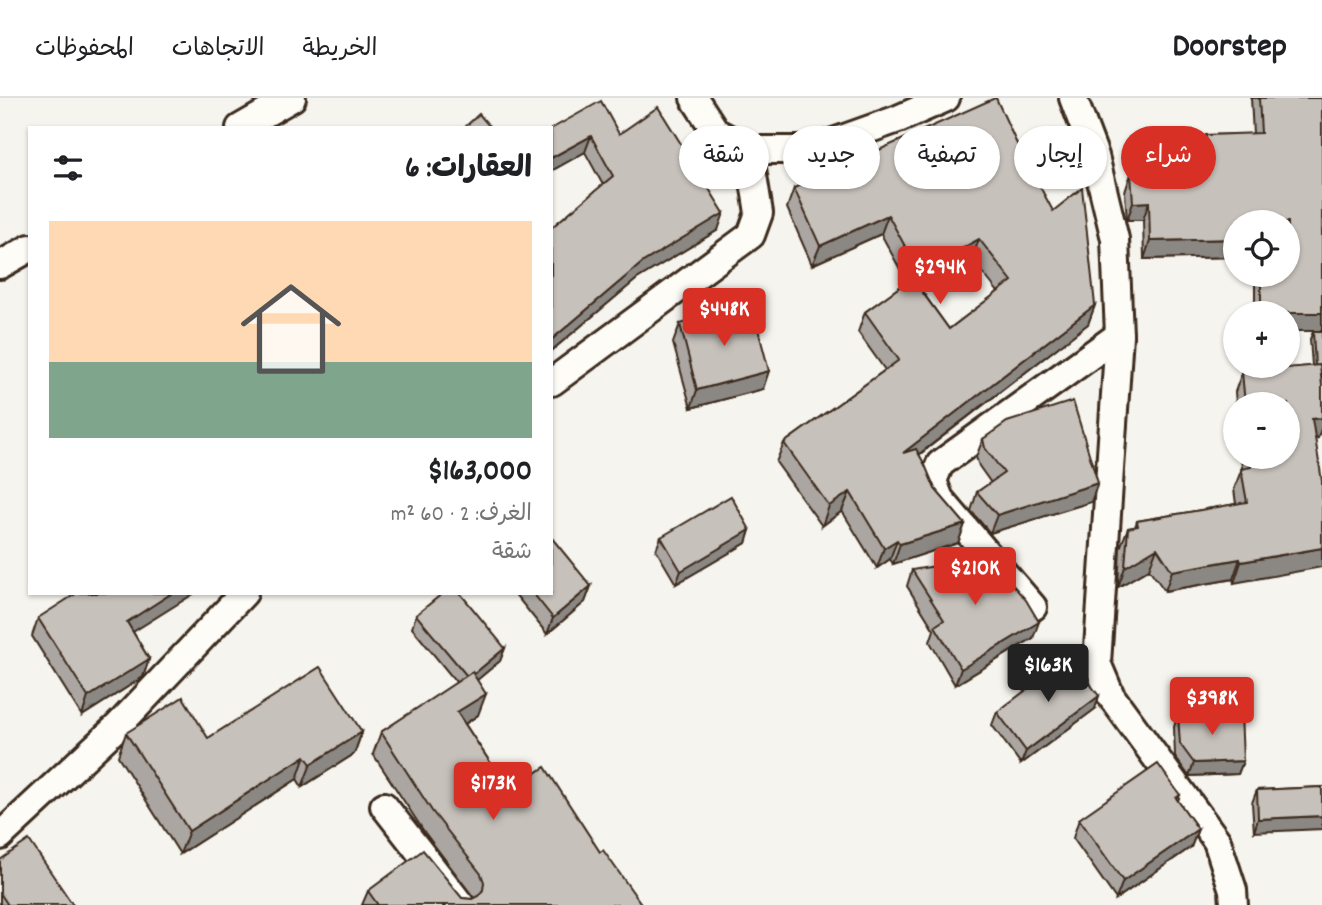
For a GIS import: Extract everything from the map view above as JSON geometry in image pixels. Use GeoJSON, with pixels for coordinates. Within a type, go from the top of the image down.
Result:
{"type":"FeatureCollection","features":[{"type":"Feature","properties":{"kind":"street"},"geometry":{"type":"LineString","coordinates":[[243,126],[292,98]]}},
{"type":"Feature","properties":{"kind":"street"},"geometry":{"type":"LineString","coordinates":[[694,98],[712,126]]}},
{"type":"Feature","properties":{"kind":"street"},"geometry":{"type":"LineString","coordinates":[[769,150],[811,150],[898,119],[946,98]]}},
{"type":"Feature","properties":{"kind":"street"},"geometry":{"type":"LineString","coordinates":[[1073,98],[1095,156],[1115,239],[1119,335],[1097,663],[1111,696],[1217,841],[1233,890],[1234,905]]}},
{"type":"Feature","properties":{"kind":"street"},"geometry":{"type":"LineString","coordinates":[[553,381],[751,235],[759,213],[756,189]]}},
{"type":"Feature","properties":{"kind":"street"},"geometry":{"type":"LineString","coordinates":[[0,265],[28,249]]}},
{"type":"Feature","properties":{"kind":"street"},"geometry":{"type":"LineString","coordinates":[[1033,607],[940,499],[933,481],[940,464],[1119,335]]}},
{"type":"Feature","properties":{"kind":"street"},"geometry":{"type":"LineString","coordinates":[[0,836],[119,725],[242,595]]}},
{"type":"Feature","properties":{"kind":"street"},"geometry":{"type":"LineString","coordinates":[[384,806],[461,905]]}},
{"type":"Feature","properties":{"kind":"building"},"geometry":{"type":"Polygon","coordinates":[[[996,98],[1014,138],[1014,189],[1041,189],[1053,211],[1082,189],[1095,305],[903,453],[916,449],[935,489],[965,524],[900,544],[897,540],[884,548],[850,492],[829,506],[784,443],[899,360],[865,312],[912,278],[949,329],[1012,281],[979,239],[919,272],[888,215],[820,246],[794,189],[880,189],[880,150],[894,143],[894,189],[1000,189],[1000,126],[933,126],[996,98]]]}},
{"type":"Feature","properties":{"kind":"building"},"geometry":{"type":"Polygon","coordinates":[[[1259,98],[1322,98],[1322,313],[1300,313],[1300,301],[1261,301],[1261,287],[1300,287],[1300,210],[1223,210],[1223,239],[1150,241],[1149,202],[1133,203],[1132,189],[1216,189],[1216,135],[1261,133],[1259,98]]]}},
{"type":"Feature","properties":{"kind":"building"},"geometry":{"type":"Polygon","coordinates":[[[601,101],[619,134],[658,107],[679,141],[679,189],[709,189],[724,213],[643,262],[553,338],[553,226],[613,176],[591,136],[553,157],[553,128],[601,101]]]}},
{"type":"Feature","properties":{"kind":"building"},"geometry":{"type":"Polygon","coordinates":[[[479,114],[489,126],[466,126],[479,114]]]}},
{"type":"Feature","properties":{"kind":"building"},"geometry":{"type":"Polygon","coordinates":[[[752,306],[769,371],[697,390],[680,324],[752,306]]]}},
{"type":"Feature","properties":{"kind":"building"},"geometry":{"type":"Polygon","coordinates":[[[1313,332],[1322,332],[1322,371],[1320,365],[1315,366],[1313,332]]]}},
{"type":"Feature","properties":{"kind":"building"},"geometry":{"type":"Polygon","coordinates":[[[1320,365],[1322,418],[1312,419],[1322,481],[1322,548],[1172,571],[1157,548],[1125,567],[1128,528],[1138,526],[1137,521],[1247,502],[1241,469],[1300,469],[1300,392],[1244,392],[1243,378],[1300,378],[1300,367],[1320,365]]]}},
{"type":"Feature","properties":{"kind":"building"},"geometry":{"type":"Polygon","coordinates":[[[1073,401],[1098,483],[997,515],[977,492],[1004,473],[985,448],[983,439],[1007,422],[1073,401]]]}},
{"type":"Feature","properties":{"kind":"building"},"geometry":{"type":"Polygon","coordinates":[[[731,496],[750,530],[681,571],[661,537],[731,496]]]}},
{"type":"Feature","properties":{"kind":"building"},"geometry":{"type":"Polygon","coordinates":[[[553,539],[591,586],[553,618],[535,595],[553,595],[553,539]]]}},
{"type":"Feature","properties":{"kind":"building"},"geometry":{"type":"Polygon","coordinates":[[[988,557],[1026,600],[1039,622],[961,669],[935,626],[944,620],[912,570],[988,557]]]}},
{"type":"Feature","properties":{"kind":"building"},"geometry":{"type":"Polygon","coordinates":[[[74,595],[169,595],[127,622],[149,659],[88,697],[38,618],[74,595]]]}},
{"type":"Feature","properties":{"kind":"building"},"geometry":{"type":"Polygon","coordinates":[[[441,595],[462,595],[505,648],[474,674],[472,672],[467,676],[416,615],[441,595]]]}},
{"type":"Feature","properties":{"kind":"building"},"geometry":{"type":"Polygon","coordinates":[[[1070,657],[1099,696],[1026,751],[997,712],[1070,657]]]}},
{"type":"Feature","properties":{"kind":"building"},"geometry":{"type":"Polygon","coordinates":[[[320,667],[362,732],[311,764],[305,756],[189,831],[126,733],[183,697],[208,738],[320,667]]]}},
{"type":"Feature","properties":{"kind":"building"},"geometry":{"type":"Polygon","coordinates":[[[472,672],[486,694],[457,712],[509,791],[545,767],[600,852],[603,850],[642,905],[378,905],[368,891],[423,850],[462,898],[472,899],[483,890],[481,874],[432,811],[381,732],[472,672]]]}},
{"type":"Feature","properties":{"kind":"building"},"geometry":{"type":"Polygon","coordinates":[[[1241,712],[1243,761],[1194,763],[1180,744],[1178,714],[1241,712]]]}},
{"type":"Feature","properties":{"kind":"building"},"geometry":{"type":"Polygon","coordinates":[[[1158,764],[1180,795],[1176,798],[1198,829],[1123,881],[1079,819],[1158,764]]]}},
{"type":"Feature","properties":{"kind":"building"},"geometry":{"type":"Polygon","coordinates":[[[1322,787],[1322,816],[1258,819],[1257,790],[1322,787]]]}},
{"type":"Feature","properties":{"kind":"building"},"geometry":{"type":"Polygon","coordinates":[[[29,840],[73,905],[8,905],[0,893],[0,860],[29,840]]]}}]}
